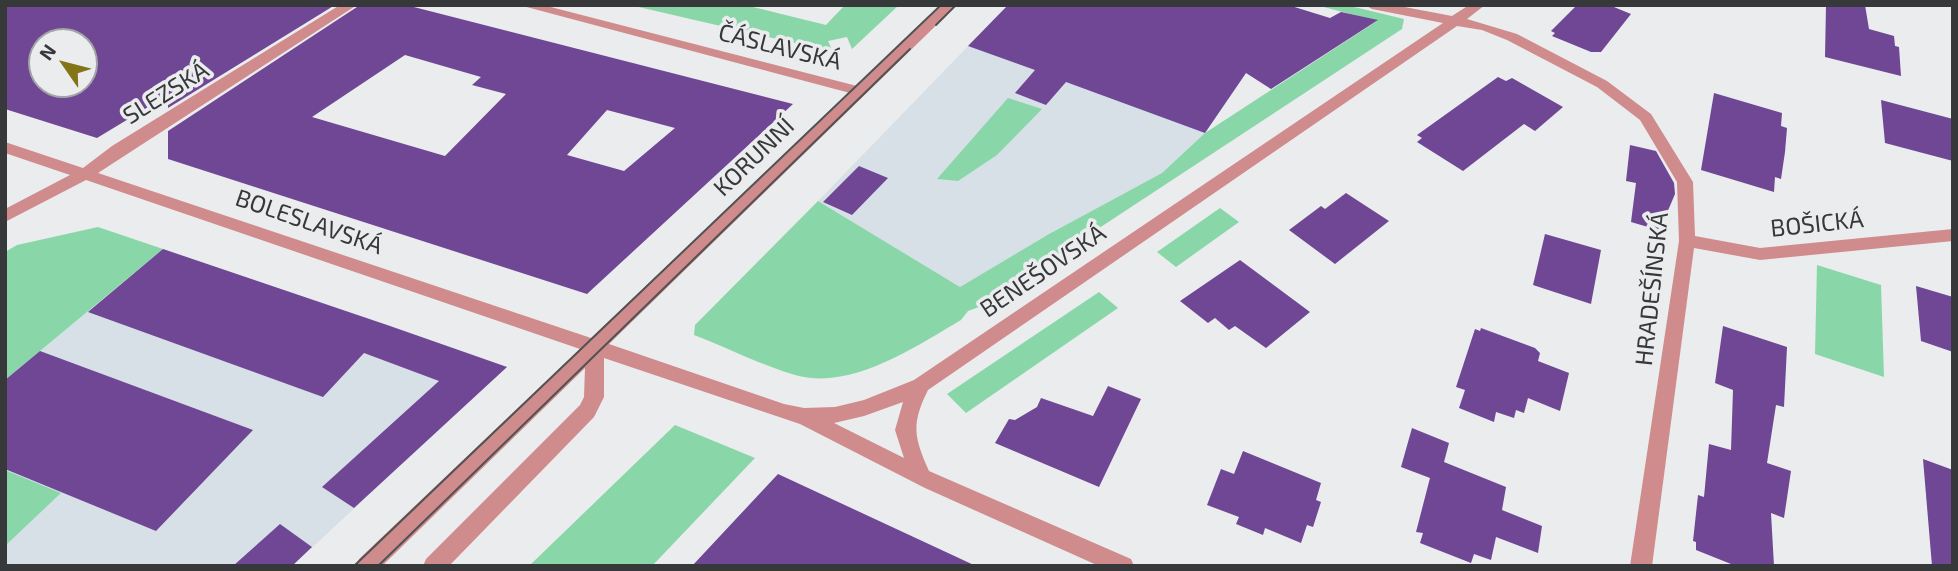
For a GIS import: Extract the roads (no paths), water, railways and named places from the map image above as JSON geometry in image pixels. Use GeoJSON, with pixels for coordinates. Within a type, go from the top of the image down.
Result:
{"type":"FeatureCollection","features":[{"type":"Feature","properties":{"kind":"street","name":"SLEZSKÁ"},"geometry":{"type":"LineString","coordinates":[[5,216],[87,173],[118,150],[350,5]]}},
{"type":"Feature","properties":{"kind":"street","name":"ČÁSLAVSKÁ"},"geometry":{"type":"LineString","coordinates":[[526,5],[860,91]]}},
{"type":"Feature","properties":{"kind":"street","name":"KORUNNÍ"},"geometry":{"type":"LineString","coordinates":[[367,566],[950,5]]}},
{"type":"Feature","properties":{"kind":"street","name":"HRADEŠÍNSKÁ"},"geometry":{"type":"LineString","coordinates":[[1372,5],[1411,14],[1460,20],[1512,37],[1602,84],[1646,117],[1685,182],[1686,240],[1641,566]]}},
{"type":"Feature","properties":{"kind":"street","name":"BENEŠOVSKÁ"},"geometry":{"type":"LineString","coordinates":[[595,347],[802,416],[861,410],[890,401],[921,385],[1044,299],[1460,20],[1478,5]]}},
{"type":"Feature","properties":{"kind":"street","name":"BOLESLAVSKÁ"},"geometry":{"type":"LineString","coordinates":[[5,147],[595,347]]}},
{"type":"Feature","properties":{"kind":"street","name":"BOŠICKÁ"},"geometry":{"type":"LineString","coordinates":[[1686,240],[1760,254],[1953,235]]}},
{"type":"Feature","properties":{"kind":"street"},"geometry":{"type":"LineString","coordinates":[[434,566],[587,411],[594,397],[595,347]]}},
{"type":"Feature","properties":{"kind":"street"},"geometry":{"type":"LineString","coordinates":[[920,475],[906,440],[904,416],[921,385]]}},
{"type":"Feature","properties":{"kind":"street"},"geometry":{"type":"LineString","coordinates":[[802,416],[920,475],[1123,566]]}},
{"type":"Feature","properties":{"kind":"tram line"},"geometry":{"type":"LineString","coordinates":[[354,566],[941,5]]}},
{"type":"Feature","properties":{"kind":"tram line"},"geometry":{"type":"LineString","coordinates":[[936,25],[956,5]]}},
{"type":"Feature","properties":{"kind":"tram line"},"geometry":{"type":"LineString","coordinates":[[378,566],[910,49]]}}]}
